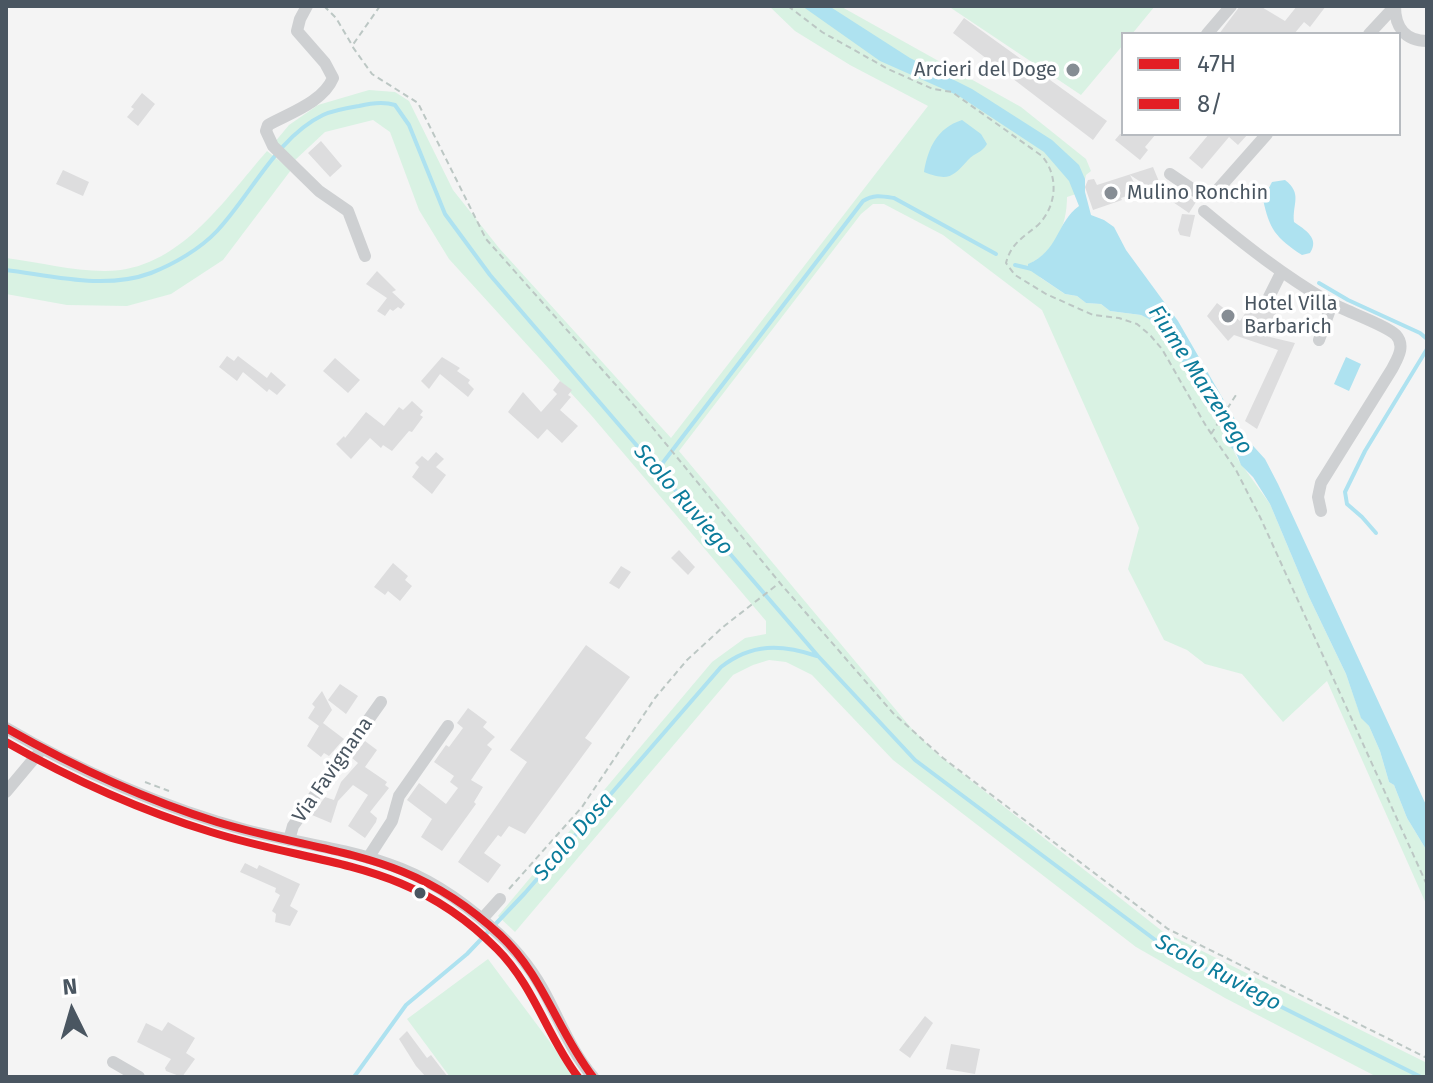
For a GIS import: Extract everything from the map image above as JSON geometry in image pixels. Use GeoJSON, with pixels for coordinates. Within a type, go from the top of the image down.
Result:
{"type":"FeatureCollection","features":[{"type":"Feature","properties":{"kind":"street"},"geometry":{"type":"LineString","coordinates":[[307,6],[297,31],[325,63],[333,78],[328,90],[268,125],[266,131],[273,146],[319,191],[348,211],[365,256]]}},
{"type":"Feature","properties":{"kind":"street"},"geometry":{"type":"LineString","coordinates":[[1209,32],[1231,6]]}},
{"type":"Feature","properties":{"kind":"street"},"geometry":{"type":"LineString","coordinates":[[1372,32],[1395,6]]}},
{"type":"Feature","properties":{"kind":"street"},"geometry":{"type":"LineString","coordinates":[[1395,6],[1395,18],[1404,34],[1424,43]]}},
{"type":"Feature","properties":{"kind":"street"},"geometry":{"type":"LineString","coordinates":[[1170,174],[1198,193],[1213,195],[1265,136]]}},
{"type":"Feature","properties":{"kind":"street"},"geometry":{"type":"LineString","coordinates":[[1204,211],[1281,273],[1332,304],[1395,334],[1401,344],[1400,354],[1392,369],[1321,483],[1318,497],[1321,511]]}},
{"type":"Feature","properties":{"kind":"street"},"geometry":{"type":"LineString","coordinates":[[1269,297],[1281,273]]}},
{"type":"Feature","properties":{"kind":"street"},"geometry":{"type":"LineString","coordinates":[[1319,340],[1332,304]]}},
{"type":"Feature","properties":{"kind":"street","name":"Via Favignana"},"geometry":{"type":"LineString","coordinates":[[289,840],[293,826],[381,702]]}},
{"type":"Feature","properties":{"kind":"street"},"geometry":{"type":"LineString","coordinates":[[368,858],[392,821],[399,796],[448,726]]}},
{"type":"Feature","properties":{"kind":"street"},"geometry":{"type":"LineString","coordinates":[[6,728],[42,749],[117,783],[194,813],[246,830],[368,858],[407,871],[435,885],[490,926],[512,947],[541,986],[575,1054],[593,1077]]}},
{"type":"Feature","properties":{"kind":"street"},"geometry":{"type":"LineString","coordinates":[[6,792],[42,749]]}},
{"type":"Feature","properties":{"kind":"street"},"geometry":{"type":"LineString","coordinates":[[490,926],[500,899]]}},
{"type":"Feature","properties":{"kind":"street"},"geometry":{"type":"LineString","coordinates":[[113,1062],[139,1077]]}},
{"type":"Feature","properties":{"kind":"path"},"geometry":{"type":"LineString","coordinates":[[324,6],[336,18],[372,74],[418,103],[486,239],[667,444],[780,583],[893,713],[943,758],[1168,929],[1427,1058]]}},
{"type":"Feature","properties":{"kind":"path"},"geometry":{"type":"LineString","coordinates":[[352,46],[380,6]]}},
{"type":"Feature","properties":{"kind":"path"},"geometry":{"type":"LineString","coordinates":[[788,6],[822,32],[888,69],[933,89],[952,92],[1042,156],[1052,168],[1055,181],[1041,222],[1013,245],[1006,263],[1015,275],[1046,294],[1093,315],[1137,324],[1162,349],[1211,434],[1236,470],[1261,519],[1427,885]]}},
{"type":"Feature","properties":{"kind":"path"},"geometry":{"type":"LineString","coordinates":[[1211,434],[1236,395]]}},
{"type":"Feature","properties":{"kind":"path"},"geometry":{"type":"LineString","coordinates":[[500,899],[582,807],[655,698],[687,660],[780,583]]}},
{"type":"Feature","properties":{"kind":"path"},"geometry":{"type":"LineString","coordinates":[[137,779],[177,795]]}},
{"type":"Feature","properties":{"kind":"green space"},"geometry":{"type":"Polygon","coordinates":[[[769,6],[840,6],[1021,107],[1086,159],[1091,171],[1086,175],[1082,192],[1067,197],[1065,217],[1058,236],[1046,252],[1029,264],[1041,278],[1065,294],[1077,296],[1086,303],[1101,304],[1110,311],[1149,319],[1164,334],[1170,349],[1200,389],[1239,461],[1270,504],[1346,674],[1361,717],[1369,726],[1380,751],[1389,782],[1394,785],[1407,818],[1427,851],[1427,906],[1327,681],[1283,722],[1242,674],[1205,664],[1187,650],[1164,640],[1128,569],[1139,528],[1042,310],[943,235],[884,204],[873,204],[861,214],[679,451],[912,729],[936,753],[1162,931],[1427,1063],[1427,1077],[1377,1077],[1225,998],[1136,947],[893,760],[812,675],[786,662],[769,660],[733,675],[515,932],[498,916],[712,662],[745,638],[766,634],[766,621],[591,415],[449,259],[419,210],[390,132],[373,120],[325,132],[294,161],[274,143],[289,125],[318,105],[369,90],[395,92],[409,101],[453,190],[499,248],[671,438],[928,106],[850,65],[795,31],[769,6]]]}},
{"type":"Feature","properties":{"kind":"green space","name":"Arcieri del Doge"},"geometry":{"type":"Polygon","coordinates":[[[948,6],[1155,6],[1134,32],[1121,32],[1121,47],[1081,95],[948,6]]]}},
{"type":"Feature","properties":{"kind":"green space"},"geometry":{"type":"Polygon","coordinates":[[[267,151],[291,170],[223,260],[171,294],[127,306],[67,305],[6,294],[6,258],[92,271],[130,268],[155,260],[197,230],[267,151]]]}},
{"type":"Feature","properties":{"kind":"green space"},"geometry":{"type":"Polygon","coordinates":[[[488,959],[576,1077],[450,1077],[407,1019],[488,959]]]}},
{"type":"Feature","properties":{"kind":"water","name":"Fiume Marzenego"},"geometry":{"type":"Polygon","coordinates":[[[802,6],[829,6],[910,58],[972,89],[1052,140],[1079,165],[1085,179],[1091,215],[1114,227],[1126,250],[1178,321],[1245,437],[1265,459],[1278,484],[1427,807],[1427,851],[1407,818],[1394,785],[1389,782],[1380,751],[1369,726],[1361,718],[1346,674],[1270,504],[1253,477],[1241,465],[1216,416],[1184,364],[1170,349],[1164,334],[1141,315],[1110,311],[1101,304],[1086,303],[1077,296],[1065,294],[1028,269],[1028,264],[1046,252],[1071,213],[1079,206],[1069,181],[1044,152],[959,96],[880,61],[802,6]]]}},
{"type":"Feature","properties":{"kind":"water"},"geometry":{"type":"Polygon","coordinates":[[[962,120],[981,134],[987,144],[985,147],[949,176],[924,172],[935,140],[946,128],[962,120]]]}},
{"type":"Feature","properties":{"kind":"water"},"geometry":{"type":"Polygon","coordinates":[[[1285,180],[1294,190],[1294,222],[1312,239],[1310,253],[1302,255],[1286,243],[1275,232],[1268,218],[1263,199],[1272,182],[1285,180]]]}},
{"type":"Feature","properties":{"kind":"water"},"geometry":{"type":"Polygon","coordinates":[[[1346,357],[1361,364],[1349,391],[1334,384],[1346,357]]]}},
{"type":"Feature","properties":{"kind":"building"},"geometry":{"type":"Polygon","coordinates":[[[1240,6],[1260,6],[1285,21],[1297,6],[1326,6],[1310,27],[1304,22],[1296,32],[1220,32],[1240,6]]]}},
{"type":"Feature","properties":{"kind":"building"},"geometry":{"type":"Polygon","coordinates":[[[964,18],[1107,121],[1093,140],[953,33],[964,18]]]}},
{"type":"Feature","properties":{"kind":"building"},"geometry":{"type":"Polygon","coordinates":[[[142,93],[155,104],[138,126],[127,117],[142,93]]]}},
{"type":"Feature","properties":{"kind":"building"},"geometry":{"type":"Polygon","coordinates":[[[1120,134],[1154,136],[1140,160],[1115,140],[1120,134]]]}},
{"type":"Feature","properties":{"kind":"building"},"geometry":{"type":"Polygon","coordinates":[[[1207,136],[1246,136],[1238,145],[1229,137],[1202,169],[1189,158],[1207,136]]]}},
{"type":"Feature","properties":{"kind":"building"},"geometry":{"type":"Polygon","coordinates":[[[321,141],[342,166],[330,177],[308,153],[321,141]]]}},
{"type":"Feature","properties":{"kind":"building","name":"Mulino Ronchin"},"geometry":{"type":"Polygon","coordinates":[[[1153,167],[1160,184],[1150,188],[1130,175],[1139,192],[1093,210],[1085,187],[1088,180],[1094,179],[1097,185],[1153,167]]]}},
{"type":"Feature","properties":{"kind":"building"},"geometry":{"type":"Polygon","coordinates":[[[63,170],[89,182],[83,196],[56,184],[63,170]]]}},
{"type":"Feature","properties":{"kind":"building"},"geometry":{"type":"Polygon","coordinates":[[[1180,192],[1196,202],[1189,213],[1167,198],[1180,192]]]}},
{"type":"Feature","properties":{"kind":"building"},"geometry":{"type":"Polygon","coordinates":[[[1182,214],[1195,215],[1190,237],[1180,235],[1178,230],[1182,214]]]}},
{"type":"Feature","properties":{"kind":"building"},"geometry":{"type":"Polygon","coordinates":[[[377,271],[405,304],[401,309],[390,309],[385,316],[377,311],[387,298],[366,284],[377,271]]]}},
{"type":"Feature","properties":{"kind":"building"},"geometry":{"type":"Polygon","coordinates":[[[1217,303],[1240,321],[1252,303],[1276,313],[1272,321],[1276,323],[1270,337],[1295,343],[1257,429],[1245,421],[1278,350],[1234,335],[1228,341],[1207,316],[1217,303]]]}},
{"type":"Feature","properties":{"kind":"building"},"geometry":{"type":"Polygon","coordinates":[[[227,356],[234,361],[238,356],[267,378],[271,372],[286,385],[277,395],[269,389],[267,392],[243,372],[237,381],[219,367],[227,356]]]}},
{"type":"Feature","properties":{"kind":"building"},"geometry":{"type":"Polygon","coordinates":[[[442,357],[460,368],[457,371],[470,380],[468,383],[474,389],[468,397],[440,374],[429,389],[421,381],[442,357]]]}},
{"type":"Feature","properties":{"kind":"building"},"geometry":{"type":"Polygon","coordinates":[[[335,358],[360,380],[348,393],[323,371],[335,358]]]}},
{"type":"Feature","properties":{"kind":"building"},"geometry":{"type":"Polygon","coordinates":[[[560,381],[572,390],[568,395],[571,397],[560,410],[578,426],[562,443],[547,429],[538,439],[508,412],[523,392],[541,412],[557,394],[553,390],[560,381]]]}},
{"type":"Feature","properties":{"kind":"building"},"geometry":{"type":"Polygon","coordinates":[[[412,401],[423,411],[420,415],[423,417],[392,451],[383,445],[381,448],[370,438],[351,459],[336,444],[345,438],[366,412],[384,426],[399,407],[403,410],[412,401]]]}},
{"type":"Feature","properties":{"kind":"building"},"geometry":{"type":"Polygon","coordinates":[[[436,452],[444,459],[436,467],[446,475],[432,494],[412,477],[419,467],[415,463],[422,456],[428,461],[436,452]]]}},
{"type":"Feature","properties":{"kind":"building"},"geometry":{"type":"Polygon","coordinates":[[[679,550],[695,567],[688,575],[671,558],[679,550]]]}},
{"type":"Feature","properties":{"kind":"building"},"geometry":{"type":"Polygon","coordinates":[[[393,563],[408,576],[405,580],[412,586],[400,601],[388,591],[385,595],[374,587],[393,563]]]}},
{"type":"Feature","properties":{"kind":"building"},"geometry":{"type":"Polygon","coordinates":[[[621,566],[631,572],[619,589],[609,583],[621,566]]]}},
{"type":"Feature","properties":{"kind":"building"},"geometry":{"type":"Polygon","coordinates":[[[586,645],[630,677],[585,738],[592,743],[525,834],[509,826],[484,853],[501,865],[488,883],[458,862],[527,762],[510,750],[586,645]]]}},
{"type":"Feature","properties":{"kind":"building"},"geometry":{"type":"Polygon","coordinates":[[[340,684],[358,696],[346,714],[328,700],[340,684]]]}},
{"type":"Feature","properties":{"kind":"building"},"geometry":{"type":"Polygon","coordinates":[[[322,691],[332,710],[323,723],[344,739],[329,756],[324,753],[321,757],[307,746],[319,726],[308,718],[315,707],[312,704],[322,691]]]}},
{"type":"Feature","properties":{"kind":"building"},"geometry":{"type":"Polygon","coordinates":[[[468,708],[487,722],[483,727],[495,737],[487,745],[492,749],[471,780],[483,787],[474,802],[476,804],[442,851],[421,837],[432,819],[407,800],[419,783],[446,804],[458,788],[450,782],[454,776],[434,762],[463,728],[457,723],[468,708]]]}},
{"type":"Feature","properties":{"kind":"building"},"geometry":{"type":"Polygon","coordinates":[[[365,741],[377,750],[365,767],[387,782],[385,785],[389,788],[370,812],[377,818],[365,838],[348,826],[368,795],[353,785],[338,801],[331,823],[312,815],[325,797],[334,800],[341,782],[358,763],[352,758],[365,741]]]}},
{"type":"Feature","properties":{"kind":"building"},"geometry":{"type":"Polygon","coordinates":[[[245,863],[257,869],[259,865],[300,884],[290,906],[298,911],[290,926],[275,922],[276,914],[272,911],[280,895],[275,892],[276,888],[240,872],[245,863]]]}},
{"type":"Feature","properties":{"kind":"building"},"geometry":{"type":"Polygon","coordinates":[[[925,1016],[933,1023],[910,1058],[899,1050],[925,1016]]]}},
{"type":"Feature","properties":{"kind":"building"},"geometry":{"type":"Polygon","coordinates":[[[168,1022],[195,1038],[186,1053],[195,1059],[182,1077],[166,1071],[171,1059],[137,1042],[146,1023],[162,1031],[168,1022]]]}},
{"type":"Feature","properties":{"kind":"building"},"geometry":{"type":"Polygon","coordinates":[[[407,1031],[427,1058],[431,1055],[448,1077],[426,1077],[416,1066],[399,1039],[407,1031]]]}},
{"type":"Feature","properties":{"kind":"building"},"geometry":{"type":"Polygon","coordinates":[[[951,1044],[980,1049],[975,1074],[946,1069],[951,1044]]]}},
{"type":"Feature","properties":{"kind":"waterway","name":"Scolo Ruviego"},"geometry":{"type":"LineString","coordinates":[[6,270],[97,281],[116,281],[151,273],[178,261],[210,238],[278,152],[307,125],[341,109],[377,103],[395,105],[409,125],[445,214],[490,275],[818,656],[915,760],[1170,951],[1421,1077]]}},
{"type":"Feature","properties":{"kind":"waterway"},"geometry":{"type":"LineString","coordinates":[[658,469],[863,201],[874,196],[894,198],[996,254]]}},
{"type":"Feature","properties":{"kind":"waterway"},"geometry":{"type":"LineString","coordinates":[[1015,265],[1032,269]]}},
{"type":"Feature","properties":{"kind":"waterway"},"geometry":{"type":"LineString","coordinates":[[1319,283],[1427,339]]}},
{"type":"Feature","properties":{"kind":"waterway"},"geometry":{"type":"LineString","coordinates":[[1376,533],[1347,504],[1345,492],[1365,451],[1427,349]]}},
{"type":"Feature","properties":{"kind":"waterway","name":"Scolo Dosa"},"geometry":{"type":"LineString","coordinates":[[354,1077],[406,1005],[467,954],[525,893],[721,667],[744,653],[767,648],[791,649],[817,656]]}},
{"type":"Feature","properties":{"kind":"transit line","name":"47H"},"geometry":{"type":"LineString","coordinates":[[6,728],[83,768],[162,803],[217,822],[366,859],[400,870],[433,886],[466,907],[515,951],[593,1077]]}},
{"type":"Feature","properties":{"kind":"transit line","name":"8/"},"geometry":{"type":"LineString","coordinates":[[6,742],[80,781],[158,814],[211,832],[362,870],[430,898],[464,920],[510,963],[578,1077]]}},
{"type":"Feature","properties":{"kind":"place","name":"Arcieri del Doge"},"geometry":{"type":"Point","coordinates":[1073,70]}},
{"type":"Feature","properties":{"kind":"place","name":"Mulino Ronchin"},"geometry":{"type":"Point","coordinates":[1111,193]}},
{"type":"Feature","properties":{"kind":"place","name":"Hotel Villa Barbarich"},"geometry":{"type":"Point","coordinates":[1228,316]}}]}
